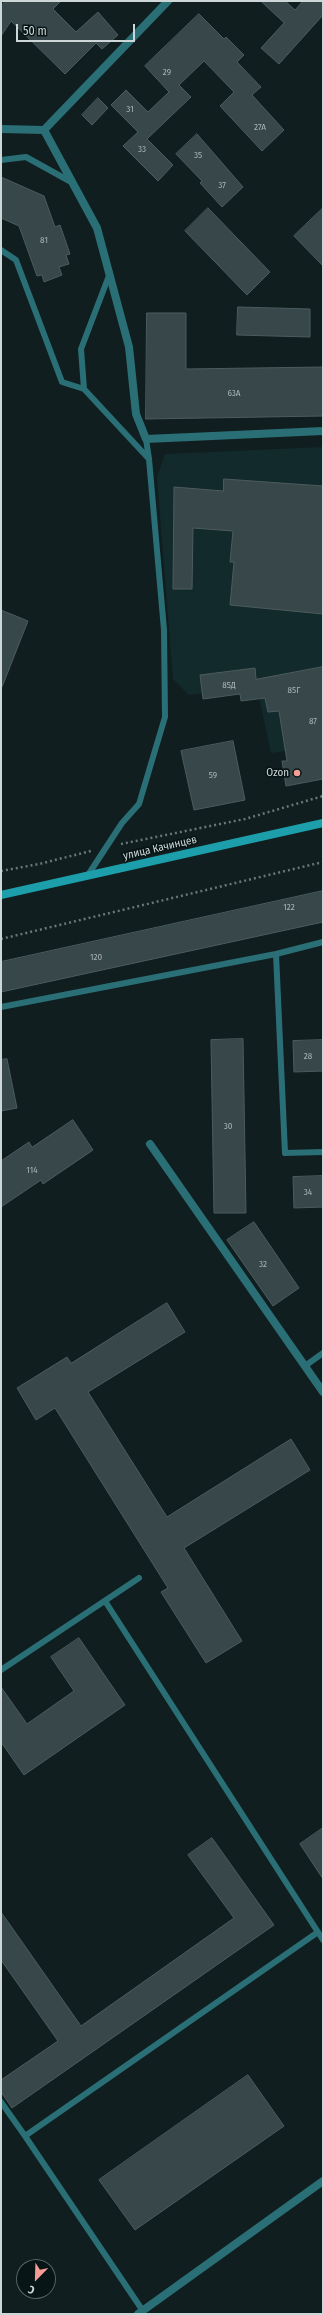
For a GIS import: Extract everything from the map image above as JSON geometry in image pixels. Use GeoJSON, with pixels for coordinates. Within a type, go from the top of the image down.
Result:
{"type":"FeatureCollection","features":[{"type":"Feature","properties":{"kind":"main road","name":"улица Качинцев"},"geometry":{"type":"LineString","coordinates":[[1,895],[323,823]]}},
{"type":"Feature","properties":{"kind":"street"},"geometry":{"type":"LineString","coordinates":[[1,129],[44,130],[168,1]]}},
{"type":"Feature","properties":{"kind":"street"},"geometry":{"type":"LineString","coordinates":[[44,130],[98,228],[129,347],[136,414],[146,439],[323,431]]}},
{"type":"Feature","properties":{"kind":"street"},"geometry":{"type":"LineString","coordinates":[[150,1144],[323,1392]]}},
{"type":"Feature","properties":{"kind":"street"},"geometry":{"type":"LineString","coordinates":[[140,2312],[323,2181]]}},
{"type":"Feature","properties":{"kind":"lane"},"geometry":{"type":"LineString","coordinates":[[1,160],[26,157],[73,183]]}},
{"type":"Feature","properties":{"kind":"lane"},"geometry":{"type":"LineString","coordinates":[[1,250],[16,260],[62,382],[84,389],[149,459]]}},
{"type":"Feature","properties":{"kind":"lane"},"geometry":{"type":"LineString","coordinates":[[84,389],[81,349],[110,273]]}},
{"type":"Feature","properties":{"kind":"lane"},"geometry":{"type":"LineString","coordinates":[[88,875],[122,823],[139,804],[165,717],[164,630],[146,439]]}},
{"type":"Feature","properties":{"kind":"lane"},"geometry":{"type":"LineString","coordinates":[[1,1007],[276,954],[323,942]]}},
{"type":"Feature","properties":{"kind":"lane"},"geometry":{"type":"LineString","coordinates":[[276,954],[285,1153],[323,1152]]}},
{"type":"Feature","properties":{"kind":"lane"},"geometry":{"type":"LineString","coordinates":[[305,1366],[323,1353]]}},
{"type":"Feature","properties":{"kind":"lane"},"geometry":{"type":"LineString","coordinates":[[1,1670],[139,1578]]}},
{"type":"Feature","properties":{"kind":"lane"},"geometry":{"type":"LineString","coordinates":[[105,1601],[323,1940]]}},
{"type":"Feature","properties":{"kind":"lane"},"geometry":{"type":"LineString","coordinates":[[25,2136],[318,1932]]}},
{"type":"Feature","properties":{"kind":"lane"},"geometry":{"type":"LineString","coordinates":[[1,2102],[25,2136],[140,2312]]}},
{"type":"Feature","properties":{"kind":"path"},"geometry":{"type":"LineString","coordinates":[[1,871],[39,864],[106,847],[245,819],[323,796]]}},
{"type":"Feature","properties":{"kind":"path"},"geometry":{"type":"LineString","coordinates":[[1,939],[323,862]]}},
{"type":"Feature","properties":{"kind":"shaded area"},"geometry":{"type":"Polygon","coordinates":[[[323,447],[323,746],[271,753],[257,688],[189,695],[173,679],[157,477],[165,454],[323,447]]]}},
{"type":"Feature","properties":{"kind":"building"},"geometry":{"type":"Polygon","coordinates":[[[6,1],[61,1],[53,9],[76,32],[98,12],[118,35],[102,49],[96,43],[65,74],[11,21],[1,36],[1,6],[6,1]]]}},
{"type":"Feature","properties":{"kind":"building"},"geometry":{"type":"Polygon","coordinates":[[[261,1],[285,1],[295,10],[303,1],[323,1],[323,15],[279,64],[261,48],[284,23],[261,1]]]}},
{"type":"Feature","properties":{"kind":"building"},"geometry":{"type":"Polygon","coordinates":[[[199,14],[224,39],[226,37],[244,55],[237,62],[261,87],[252,95],[284,130],[262,151],[220,106],[234,92],[204,61],[179,85],[191,97],[147,139],[173,165],[158,181],[123,146],[138,132],[111,105],[126,90],[148,112],[169,92],[145,66],[199,14]]]}},
{"type":"Feature","properties":{"kind":"building"},"geometry":{"type":"Polygon","coordinates":[[[98,98],[108,108],[92,125],[82,115],[98,98]]]}},
{"type":"Feature","properties":{"kind":"building"},"geometry":{"type":"Polygon","coordinates":[[[197,134],[243,187],[222,207],[200,183],[202,181],[176,154],[197,134]]]}},
{"type":"Feature","properties":{"kind":"building"},"geometry":{"type":"Polygon","coordinates":[[[1,177],[44,196],[55,227],[60,225],[70,254],[66,255],[69,264],[59,267],[62,275],[44,282],[42,275],[37,276],[19,226],[1,218],[1,177]]]}},
{"type":"Feature","properties":{"kind":"building"},"geometry":{"type":"Polygon","coordinates":[[[208,208],[270,272],[247,295],[185,231],[208,208]]]}},
{"type":"Feature","properties":{"kind":"building"},"geometry":{"type":"Polygon","coordinates":[[[323,208],[323,266],[294,236],[323,208]]]}},
{"type":"Feature","properties":{"kind":"building"},"geometry":{"type":"Polygon","coordinates":[[[238,307],[310,309],[310,337],[237,335],[238,307]]]}},
{"type":"Feature","properties":{"kind":"building"},"geometry":{"type":"Polygon","coordinates":[[[147,313],[186,313],[186,369],[323,367],[323,416],[146,419],[147,313]]]}},
{"type":"Feature","properties":{"kind":"building"},"geometry":{"type":"Polygon","coordinates":[[[224,479],[323,486],[323,614],[230,605],[234,562],[230,562],[233,531],[193,528],[192,589],[173,589],[174,487],[223,491],[224,479]]]}},
{"type":"Feature","properties":{"kind":"building"},"geometry":{"type":"Polygon","coordinates":[[[1,610],[28,621],[2,687],[1,687],[1,610]]]}},
{"type":"Feature","properties":{"kind":"building"},"geometry":{"type":"Polygon","coordinates":[[[323,667],[323,779],[286,786],[282,761],[287,761],[279,711],[268,712],[265,698],[241,701],[240,694],[203,699],[200,675],[255,668],[256,679],[323,667]]]}},
{"type":"Feature","properties":{"kind":"building"},"geometry":{"type":"Polygon","coordinates":[[[233,741],[245,800],[194,810],[181,751],[233,741]]]}},
{"type":"Feature","properties":{"kind":"building"},"geometry":{"type":"Polygon","coordinates":[[[323,891],[323,922],[1,992],[1,962],[323,891]]]}},
{"type":"Feature","properties":{"kind":"building"},"geometry":{"type":"Polygon","coordinates":[[[243,1039],[246,1213],[214,1213],[211,1040],[243,1039]]]}},
{"type":"Feature","properties":{"kind":"building"},"geometry":{"type":"Polygon","coordinates":[[[323,1040],[323,1071],[294,1072],[293,1041],[323,1040]]]}},
{"type":"Feature","properties":{"kind":"building"},"geometry":{"type":"Polygon","coordinates":[[[7,1059],[17,1108],[1,1111],[1,1060],[7,1059]]]}},
{"type":"Feature","properties":{"kind":"building"},"geometry":{"type":"Polygon","coordinates":[[[73,1120],[93,1150],[43,1184],[41,1180],[1,1207],[1,1161],[29,1142],[32,1147],[73,1120]]]}},
{"type":"Feature","properties":{"kind":"building"},"geometry":{"type":"Polygon","coordinates":[[[323,1176],[323,1207],[294,1208],[293,1177],[323,1176]]]}},
{"type":"Feature","properties":{"kind":"building"},"geometry":{"type":"Polygon","coordinates":[[[254,1222],[299,1288],[273,1306],[227,1240],[254,1222]]]}},
{"type":"Feature","properties":{"kind":"building"},"geometry":{"type":"Polygon","coordinates":[[[167,1303],[185,1332],[88,1392],[167,1517],[291,1439],[310,1470],[184,1548],[242,1641],[206,1663],[161,1592],[168,1588],[55,1408],[36,1420],[17,1388],[67,1357],[71,1363],[167,1303]]]}},
{"type":"Feature","properties":{"kind":"building"},"geometry":{"type":"Polygon","coordinates":[[[79,1638],[125,1705],[24,1775],[1,1742],[1,1687],[27,1724],[74,1691],[51,1657],[79,1638]]]}},
{"type":"Feature","properties":{"kind":"building"},"geometry":{"type":"Polygon","coordinates":[[[323,1828],[323,1879],[300,1844],[323,1828]]]}},
{"type":"Feature","properties":{"kind":"building"},"geometry":{"type":"Polygon","coordinates":[[[212,1838],[274,1925],[12,2108],[1,2092],[1,2080],[58,2041],[1,1960],[1,1912],[81,2026],[234,1918],[188,1855],[212,1838]]]}},
{"type":"Feature","properties":{"kind":"building"},"geometry":{"type":"Polygon","coordinates":[[[248,2075],[284,2126],[135,2230],[99,2180],[248,2075]]]}},
{"type":"Feature","properties":{"kind":"place","name":"Ozon"},"geometry":{"type":"Point","coordinates":[297,773]}}]}
